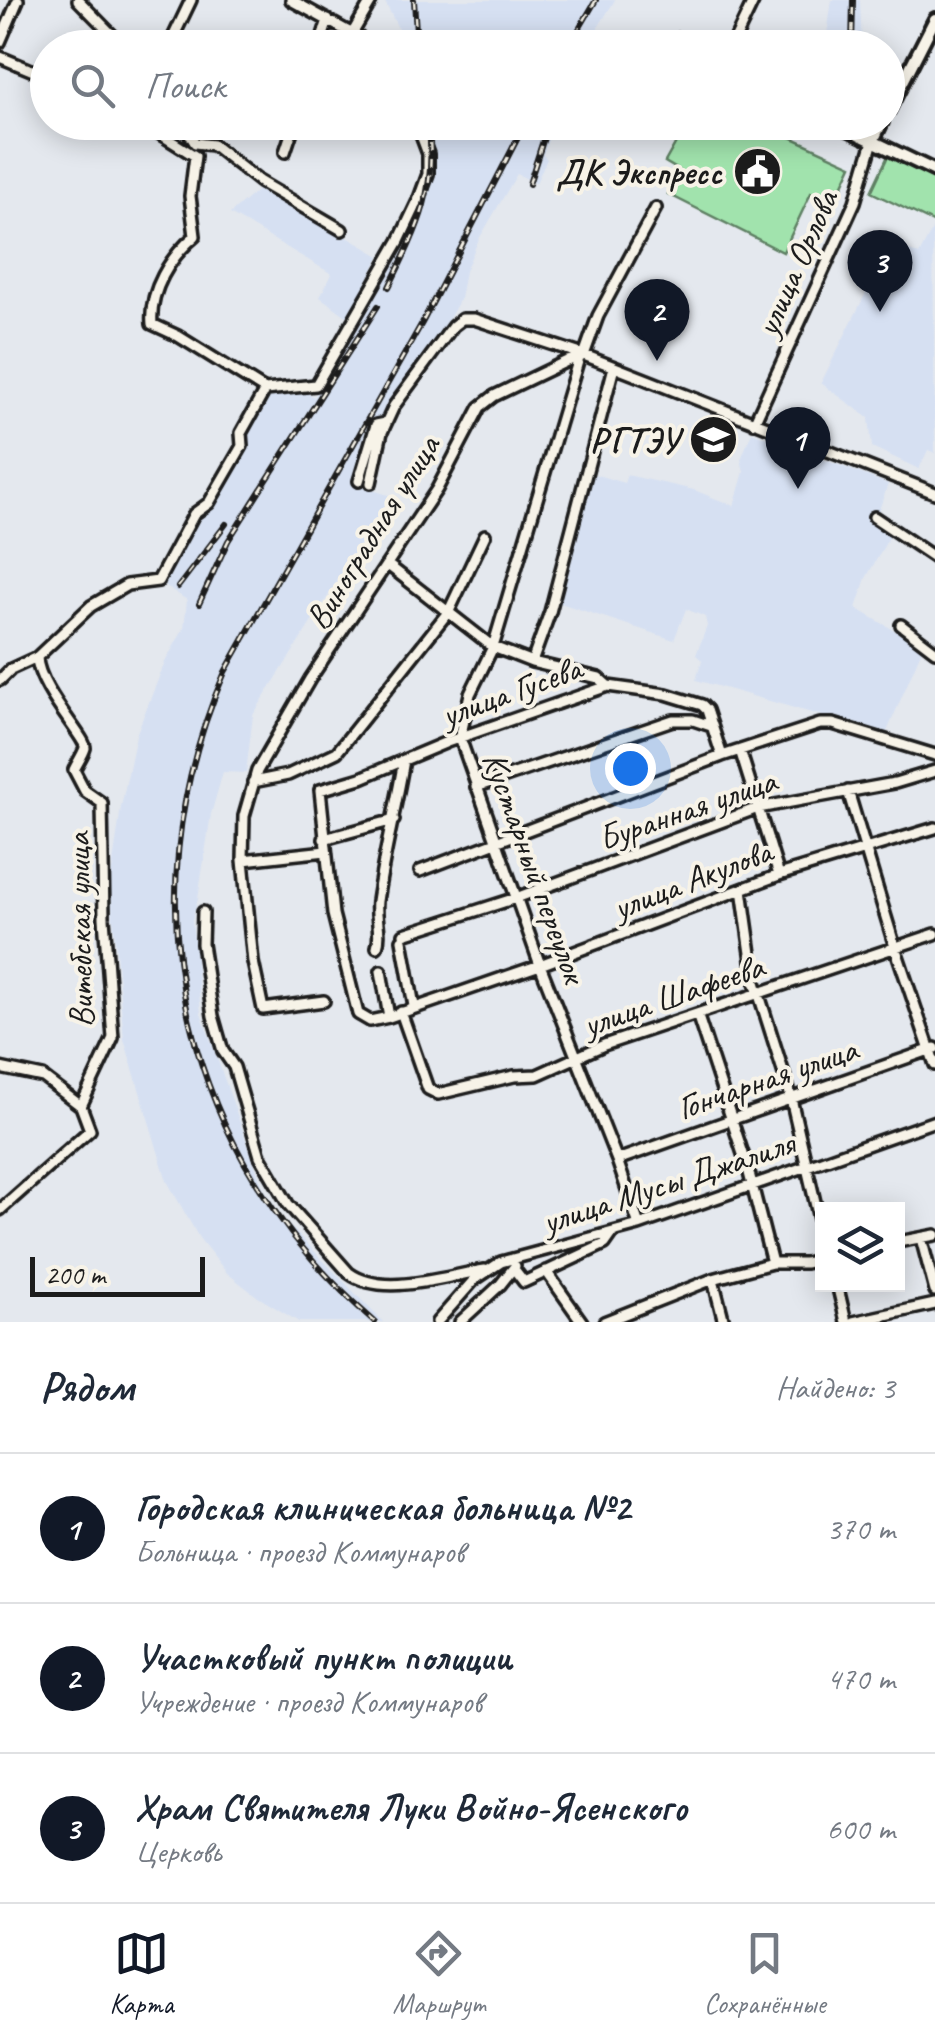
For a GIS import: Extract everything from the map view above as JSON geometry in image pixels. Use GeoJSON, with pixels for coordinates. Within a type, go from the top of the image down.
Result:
{"type":"FeatureCollection","features":[{"type":"Feature","properties":{"kind":"main road"},"geometry":{"type":"LineString","coordinates":[[905,78],[935,19]]}},
{"type":"Feature","properties":{"kind":"main road"},"geometry":{"type":"LineString","coordinates":[[873,141],[935,171]]}},
{"type":"Feature","properties":{"kind":"street"},"geometry":{"type":"LineString","coordinates":[[0,42],[18,0]]}},
{"type":"Feature","properties":{"kind":"street"},"geometry":{"type":"LineString","coordinates":[[78,0],[107,30]]}},
{"type":"Feature","properties":{"kind":"street"},"geometry":{"type":"LineString","coordinates":[[177,30],[191,0]]}},
{"type":"Feature","properties":{"kind":"street"},"geometry":{"type":"LineString","coordinates":[[290,0],[345,30]]}},
{"type":"Feature","properties":{"kind":"street"},"geometry":{"type":"LineString","coordinates":[[354,30],[372,0]]}},
{"type":"Feature","properties":{"kind":"street"},"geometry":{"type":"LineString","coordinates":[[740,30],[754,0]]}},
{"type":"Feature","properties":{"kind":"street"},"geometry":{"type":"LineString","coordinates":[[325,30],[328,20]]}},
{"type":"Feature","properties":{"kind":"street"},"geometry":{"type":"LineString","coordinates":[[0,57],[30,70]]}},
{"type":"Feature","properties":{"kind":"street"},"geometry":{"type":"LineString","coordinates":[[169,140],[194,156]]}},
{"type":"Feature","properties":{"kind":"street"},"geometry":{"type":"LineString","coordinates":[[286,152],[290,140]]}},
{"type":"Feature","properties":{"kind":"street"},"geometry":{"type":"LineString","coordinates":[[342,230],[260,182],[213,145],[195,142],[190,196],[195,236],[171,260],[153,301],[152,324],[265,390],[301,389],[316,384],[399,241],[428,174],[428,154],[423,140]]}},
{"type":"Feature","properties":{"kind":"street","name":"улица Орлова"},"geometry":{"type":"LineString","coordinates":[[754,423],[849,216],[873,141]]}},
{"type":"Feature","properties":{"kind":"street","name":"Кустарный переулок"},"geometry":{"type":"LineString","coordinates":[[639,1225],[540,965],[460,738],[470,694],[494,647],[581,356],[656,208]]}},
{"type":"Feature","properties":{"kind":"street"},"geometry":{"type":"LineString","coordinates":[[371,483],[386,423],[406,390],[462,319],[485,322],[614,367],[935,493]]}},
{"type":"Feature","properties":{"kind":"street","name":"Виноградная улица"},"geometry":{"type":"LineString","coordinates":[[324,1001],[264,1009],[253,962],[244,860],[244,816],[253,782],[310,679],[437,489],[480,407],[494,396],[581,356]]}},
{"type":"Feature","properties":{"kind":"street","name":"улица Гусева"},"geometry":{"type":"LineString","coordinates":[[532,662],[550,612],[614,367]]}},
{"type":"Feature","properties":{"kind":"street"},"geometry":{"type":"LineString","coordinates":[[0,680],[11,669],[37,657],[91,606],[127,584],[158,581],[194,514],[208,503],[242,446],[241,433],[265,390]]}},
{"type":"Feature","properties":{"kind":"street"},"geometry":{"type":"LineString","coordinates":[[359,481],[376,425],[386,423]]}},
{"type":"Feature","properties":{"kind":"street"},"geometry":{"type":"LineString","coordinates":[[874,517],[935,558]]}},
{"type":"Feature","properties":{"kind":"street"},"geometry":{"type":"LineString","coordinates":[[253,782],[288,775],[337,752],[449,611],[485,535]]}},
{"type":"Feature","properties":{"kind":"street"},"geometry":{"type":"LineString","coordinates":[[388,566],[494,647],[532,662],[599,678],[608,686]]}},
{"type":"Feature","properties":{"kind":"street"},"geometry":{"type":"LineString","coordinates":[[902,625],[935,652]]}},
{"type":"Feature","properties":{"kind":"street","name":"Витебская улица"},"geometry":{"type":"LineString","coordinates":[[0,1210],[90,1130],[81,1106],[113,1038],[104,918],[104,813],[102,803],[85,791],[74,770],[86,747],[46,688],[37,657]]}},
{"type":"Feature","properties":{"kind":"street","name":"улица Гусева"},"geometry":{"type":"LineString","coordinates":[[324,840],[320,790],[608,686],[666,694],[702,705],[711,726]]}},
{"type":"Feature","properties":{"kind":"street"},"geometry":{"type":"LineString","coordinates":[[476,787],[673,720],[694,720],[711,726],[722,756]]}},
{"type":"Feature","properties":{"kind":"street"},"geometry":{"type":"LineString","coordinates":[[420,871],[722,756],[820,724],[833,724],[935,756]]}},
{"type":"Feature","properties":{"kind":"street"},"geometry":{"type":"LineString","coordinates":[[740,750],[780,874]]}},
{"type":"Feature","properties":{"kind":"street"},"geometry":{"type":"LineString","coordinates":[[378,947],[376,912],[404,760]]}},
{"type":"Feature","properties":{"kind":"street","name":"Буранная улица"},"geometry":{"type":"LineString","coordinates":[[414,1006],[403,937],[758,808],[894,784],[935,772]]}},
{"type":"Feature","properties":{"kind":"street"},"geometry":{"type":"LineString","coordinates":[[848,791],[894,946],[935,1065]]}},
{"type":"Feature","properties":{"kind":"street"},"geometry":{"type":"LineString","coordinates":[[244,860],[326,851],[324,840],[394,820]]}},
{"type":"Feature","properties":{"kind":"street","name":"улица Акулова"},"geometry":{"type":"LineString","coordinates":[[326,851],[333,914],[358,1014],[370,1021],[540,965],[780,874],[935,828]]}},
{"type":"Feature","properties":{"kind":"street"},"geometry":{"type":"LineString","coordinates":[[742,889],[750,962],[791,1097],[815,1205]]}},
{"type":"Feature","properties":{"kind":"street"},"geometry":{"type":"LineString","coordinates":[[203,912],[202,944],[213,1016],[223,1051],[234,1067],[260,1156],[288,1204],[361,1282],[375,1286],[487,1270]]}},
{"type":"Feature","properties":{"kind":"street","name":"улица Шафеева"},"geometry":{"type":"LineString","coordinates":[[401,1012],[428,1088],[438,1094],[514,1076],[537,1075],[604,1045],[935,934]]}},
{"type":"Feature","properties":{"kind":"street"},"geometry":{"type":"LineString","coordinates":[[381,971],[389,1017]]}},
{"type":"Feature","properties":{"kind":"street"},"geometry":{"type":"LineString","coordinates":[[698,1014],[772,1263]]}},
{"type":"Feature","properties":{"kind":"street","name":"Гончарная улица"},"geometry":{"type":"LineString","coordinates":[[617,1160],[932,1049]]}},
{"type":"Feature","properties":{"kind":"street"},"geometry":{"type":"LineString","coordinates":[[0,1068],[44,1077],[81,1106]]}},
{"type":"Feature","properties":{"kind":"street","name":"улица Мусы Джалиля"},"geometry":{"type":"LineString","coordinates":[[437,1322],[462,1291],[487,1270],[612,1234],[935,1121]]}},
{"type":"Feature","properties":{"kind":"street"},"geometry":{"type":"LineString","coordinates":[[460,1322],[516,1264],[524,1282],[605,1244],[612,1234]]}},
{"type":"Feature","properties":{"kind":"street"},"geometry":{"type":"LineString","coordinates":[[905,1241],[935,1235]]}},
{"type":"Feature","properties":{"kind":"street"},"geometry":{"type":"LineString","coordinates":[[921,1238],[935,1291]]}},
{"type":"Feature","properties":{"kind":"street"},"geometry":{"type":"LineString","coordinates":[[604,1322],[713,1279],[772,1263],[815,1261]]}},
{"type":"Feature","properties":{"kind":"street"},"geometry":{"type":"LineString","coordinates":[[546,1270],[582,1322]]}},
{"type":"Feature","properties":{"kind":"street"},"geometry":{"type":"LineString","coordinates":[[713,1279],[724,1322]]}},
{"type":"Feature","properties":{"kind":"street"},"geometry":{"type":"LineString","coordinates":[[840,1292],[850,1322],[935,1304]]}},
{"type":"Feature","properties":{"kind":"shaded area"},"geometry":{"type":"Polygon","coordinates":[[[384,0],[615,0],[596,30],[399,30],[384,0]]]}},
{"type":"Feature","properties":{"kind":"shaded area"},"geometry":{"type":"Polygon","coordinates":[[[832,0],[860,0],[861,30],[828,30],[832,0]]]}},
{"type":"Feature","properties":{"kind":"shaded area"},"geometry":{"type":"Polygon","coordinates":[[[426,140],[548,140],[543,155],[547,159],[536,183],[517,174],[479,239],[465,271],[460,299],[428,356],[420,360],[387,404],[364,487],[391,496],[253,715],[246,773],[223,772],[211,814],[192,920],[201,1013],[262,1185],[283,1219],[383,1322],[299,1322],[227,1273],[199,1238],[167,1181],[124,1039],[110,885],[136,735],[165,662],[184,628],[187,600],[161,583],[268,395],[305,392],[314,397],[321,388],[409,223],[429,178],[426,140]]]}},
{"type":"Feature","properties":{"kind":"shaded area"},"geometry":{"type":"Polygon","coordinates":[[[261,187],[380,256],[348,317],[320,297],[332,274],[230,214],[261,187]]]}},
{"type":"Feature","properties":{"kind":"shaded area"},"geometry":{"type":"Polygon","coordinates":[[[933,228],[935,453],[928,450],[919,469],[872,447],[869,418],[821,383],[891,243],[919,255],[933,228]]]}},
{"type":"Feature","properties":{"kind":"shaded area"},"geometry":{"type":"Polygon","coordinates":[[[752,432],[888,484],[878,513],[893,526],[892,532],[866,578],[856,608],[923,647],[886,734],[696,680],[702,660],[696,655],[707,626],[705,617],[686,609],[674,640],[554,601],[590,473],[624,483],[627,475],[694,490],[734,506],[744,472],[741,459],[752,432]]]}},
{"type":"Feature","properties":{"kind":"green space"},"geometry":{"type":"Polygon","coordinates":[[[677,140],[797,140],[852,165],[835,202],[811,193],[783,252],[668,194],[680,171],[665,162],[677,140]]]}},
{"type":"Feature","properties":{"kind":"green space"},"geometry":{"type":"Polygon","coordinates":[[[888,156],[935,179],[935,223],[871,192],[888,156]]]}},
{"type":"Feature","properties":{"kind":"railway"},"geometry":{"type":"LineString","coordinates":[[414,0],[416,30]]}},
{"type":"Feature","properties":{"kind":"railway"},"geometry":{"type":"LineString","coordinates":[[578,30],[596,0]]}},
{"type":"Feature","properties":{"kind":"railway"},"geometry":{"type":"LineString","coordinates":[[852,30],[853,0]]}},
{"type":"Feature","properties":{"kind":"railway"},"geometry":{"type":"LineString","coordinates":[[389,287],[423,208],[428,189],[430,140]]}},
{"type":"Feature","properties":{"kind":"railway"},"geometry":{"type":"LineString","coordinates":[[375,1322],[309,1256],[256,1183],[216,1104],[190,1022],[177,936],[178,848],[194,760],[225,672],[422,323],[517,140]]}},
{"type":"Feature","properties":{"kind":"railway"},"geometry":{"type":"LineString","coordinates":[[529,184],[543,140]]}},
{"type":"Feature","properties":{"kind":"railway"},"geometry":{"type":"LineString","coordinates":[[199,604],[228,541],[378,306]]}},
{"type":"Feature","properties":{"kind":"railway"},"geometry":{"type":"LineString","coordinates":[[178,587],[226,524]]}},
{"type":"Feature","properties":{"kind":"place","name":"ДК Экспресс"},"geometry":{"type":"Point","coordinates":[757,172]}},
{"type":"Feature","properties":{"kind":"place","name":"Храм Святителя Луки Войно-Ясенского"},"geometry":{"type":"Point","coordinates":[880,312]}},
{"type":"Feature","properties":{"kind":"place","name":"Участковый пункт полиции"},"geometry":{"type":"Point","coordinates":[657,361]}},
{"type":"Feature","properties":{"kind":"place","name":"РГТЭУ"},"geometry":{"type":"Point","coordinates":[714,440]}},
{"type":"Feature","properties":{"kind":"place","name":"Городская клиническая больница №2"},"geometry":{"type":"Point","coordinates":[798,489]}}]}
